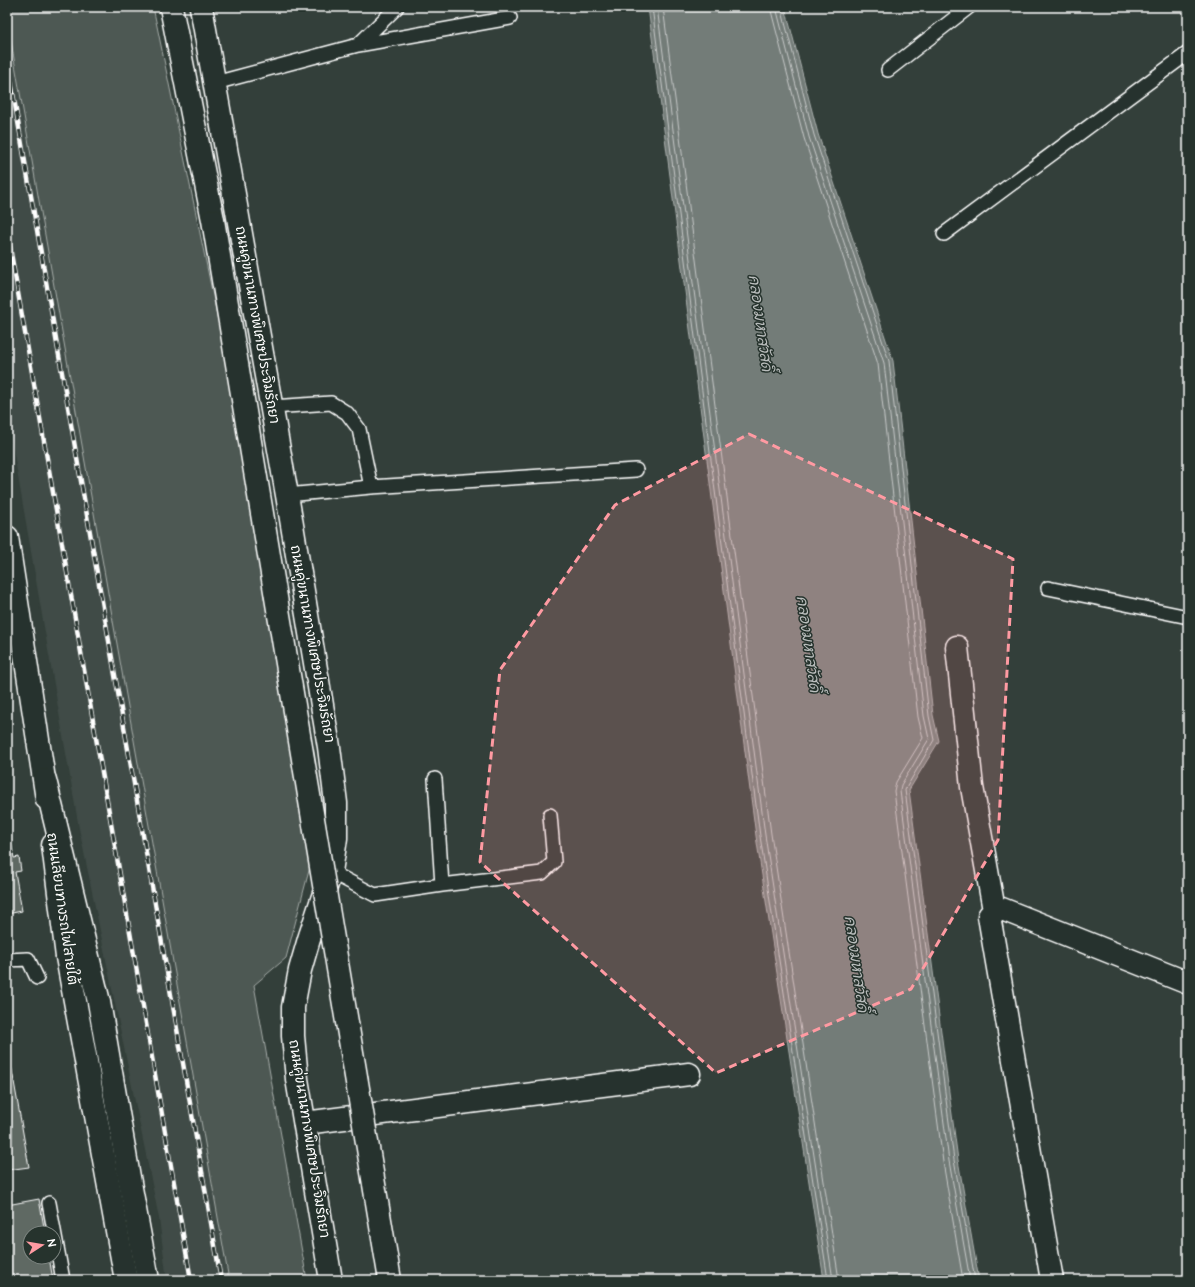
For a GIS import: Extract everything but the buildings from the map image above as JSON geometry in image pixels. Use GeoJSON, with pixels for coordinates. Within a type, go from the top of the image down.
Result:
{"type":"FeatureCollection","features":[{"type":"Feature","properties":{"kind":"main road"},"geometry":{"type":"LineString","coordinates":[[171,7],[213,220],[390,1280]]}},
{"type":"Feature","properties":{"kind":"main road","name":"ถนนคู่ขนานทางพิเศษประจิมรัถยา"},"geometry":{"type":"LineString","coordinates":[[201,7],[287,495],[329,747],[336,810],[336,838],[331,872],[300,970],[293,1008],[293,1036],[298,1079],[331,1280]]}},
{"type":"Feature","properties":{"kind":"main road","name":"ถนนเลียบทางรถไฟสายใต้"},"geometry":{"type":"LineString","coordinates":[[7,537],[45,780],[67,957],[126,1280]]}},
{"type":"Feature","properties":{"kind":"main road"},"geometry":{"type":"LineString","coordinates":[[957,647],[972,787],[994,910]]}},
{"type":"Feature","properties":{"kind":"main road"},"geometry":{"type":"LineString","coordinates":[[45,780],[99,1002],[148,1280]]}},
{"type":"Feature","properties":{"kind":"main road"},"geometry":{"type":"LineString","coordinates":[[1052,1280],[989,916],[994,910],[1002,909],[1188,984]]}},
{"type":"Feature","properties":{"kind":"main road"},"geometry":{"type":"LineString","coordinates":[[305,1123],[689,1074]]}},
{"type":"Feature","properties":{"kind":"lane"},"geometry":{"type":"LineString","coordinates":[[358,45],[397,7]]}},
{"type":"Feature","properties":{"kind":"lane"},"geometry":{"type":"LineString","coordinates":[[888,70],[969,7]]}},
{"type":"Feature","properties":{"kind":"lane"},"geometry":{"type":"LineString","coordinates":[[215,83],[358,45],[510,18]]}},
{"type":"Feature","properties":{"kind":"lane"},"geometry":{"type":"LineString","coordinates":[[944,234],[1188,53]]}},
{"type":"Feature","properties":{"kind":"lane"},"geometry":{"type":"LineString","coordinates":[[272,407],[331,403],[346,413],[359,429],[371,487]]}},
{"type":"Feature","properties":{"kind":"lane"},"geometry":{"type":"LineString","coordinates":[[287,495],[371,487],[636,470]]}},
{"type":"Feature","properties":{"kind":"lane"},"geometry":{"type":"LineString","coordinates":[[1048,588],[1188,617]]}},
{"type":"Feature","properties":{"kind":"lane"},"geometry":{"type":"LineString","coordinates":[[435,779],[442,885]]}},
{"type":"Feature","properties":{"kind":"lane"},"geometry":{"type":"LineString","coordinates":[[331,872],[375,895],[542,873],[554,862],[550,815]]}},
{"type":"Feature","properties":{"kind":"lane"},"geometry":{"type":"LineString","coordinates":[[7,960],[28,959],[37,978]]}},
{"type":"Feature","properties":{"kind":"lane"},"geometry":{"type":"LineString","coordinates":[[49,1203],[63,1280]]}},
{"type":"Feature","properties":{"kind":"highlighted area"},"geometry":{"type":"Polygon","coordinates":[[[749,434],[1013,559],[998,840],[911,989],[716,1073],[480,862],[500,670],[615,505],[749,434]]]}},
{"type":"Feature","properties":{"kind":"shaded area"},"geometry":{"type":"Polygon","coordinates":[[[7,7],[153,7],[254,985],[292,1280],[167,1280],[159,1218],[79,828],[7,413],[7,7]]]}},
{"type":"Feature","properties":{"kind":"shaded area"},"geometry":{"type":"Polygon","coordinates":[[[7,7],[153,7],[322,821],[286,958],[254,985],[307,1280],[229,1280],[7,19],[7,7]]]}},
{"type":"Feature","properties":{"kind":"water","name":"คลองมหาสวัสดิ์"},"geometry":{"type":"Polygon","coordinates":[[[648,7],[785,7],[818,134],[893,361],[933,715],[939,741],[909,790],[958,1160],[979,1280],[824,1280],[756,836],[648,7]]]}},
{"type":"Feature","properties":{"kind":"railway"},"geometry":{"type":"LineString","coordinates":[[7,59],[221,1280]]}},
{"type":"Feature","properties":{"kind":"railway"},"geometry":{"type":"LineString","coordinates":[[7,230],[191,1280]]}}]}
